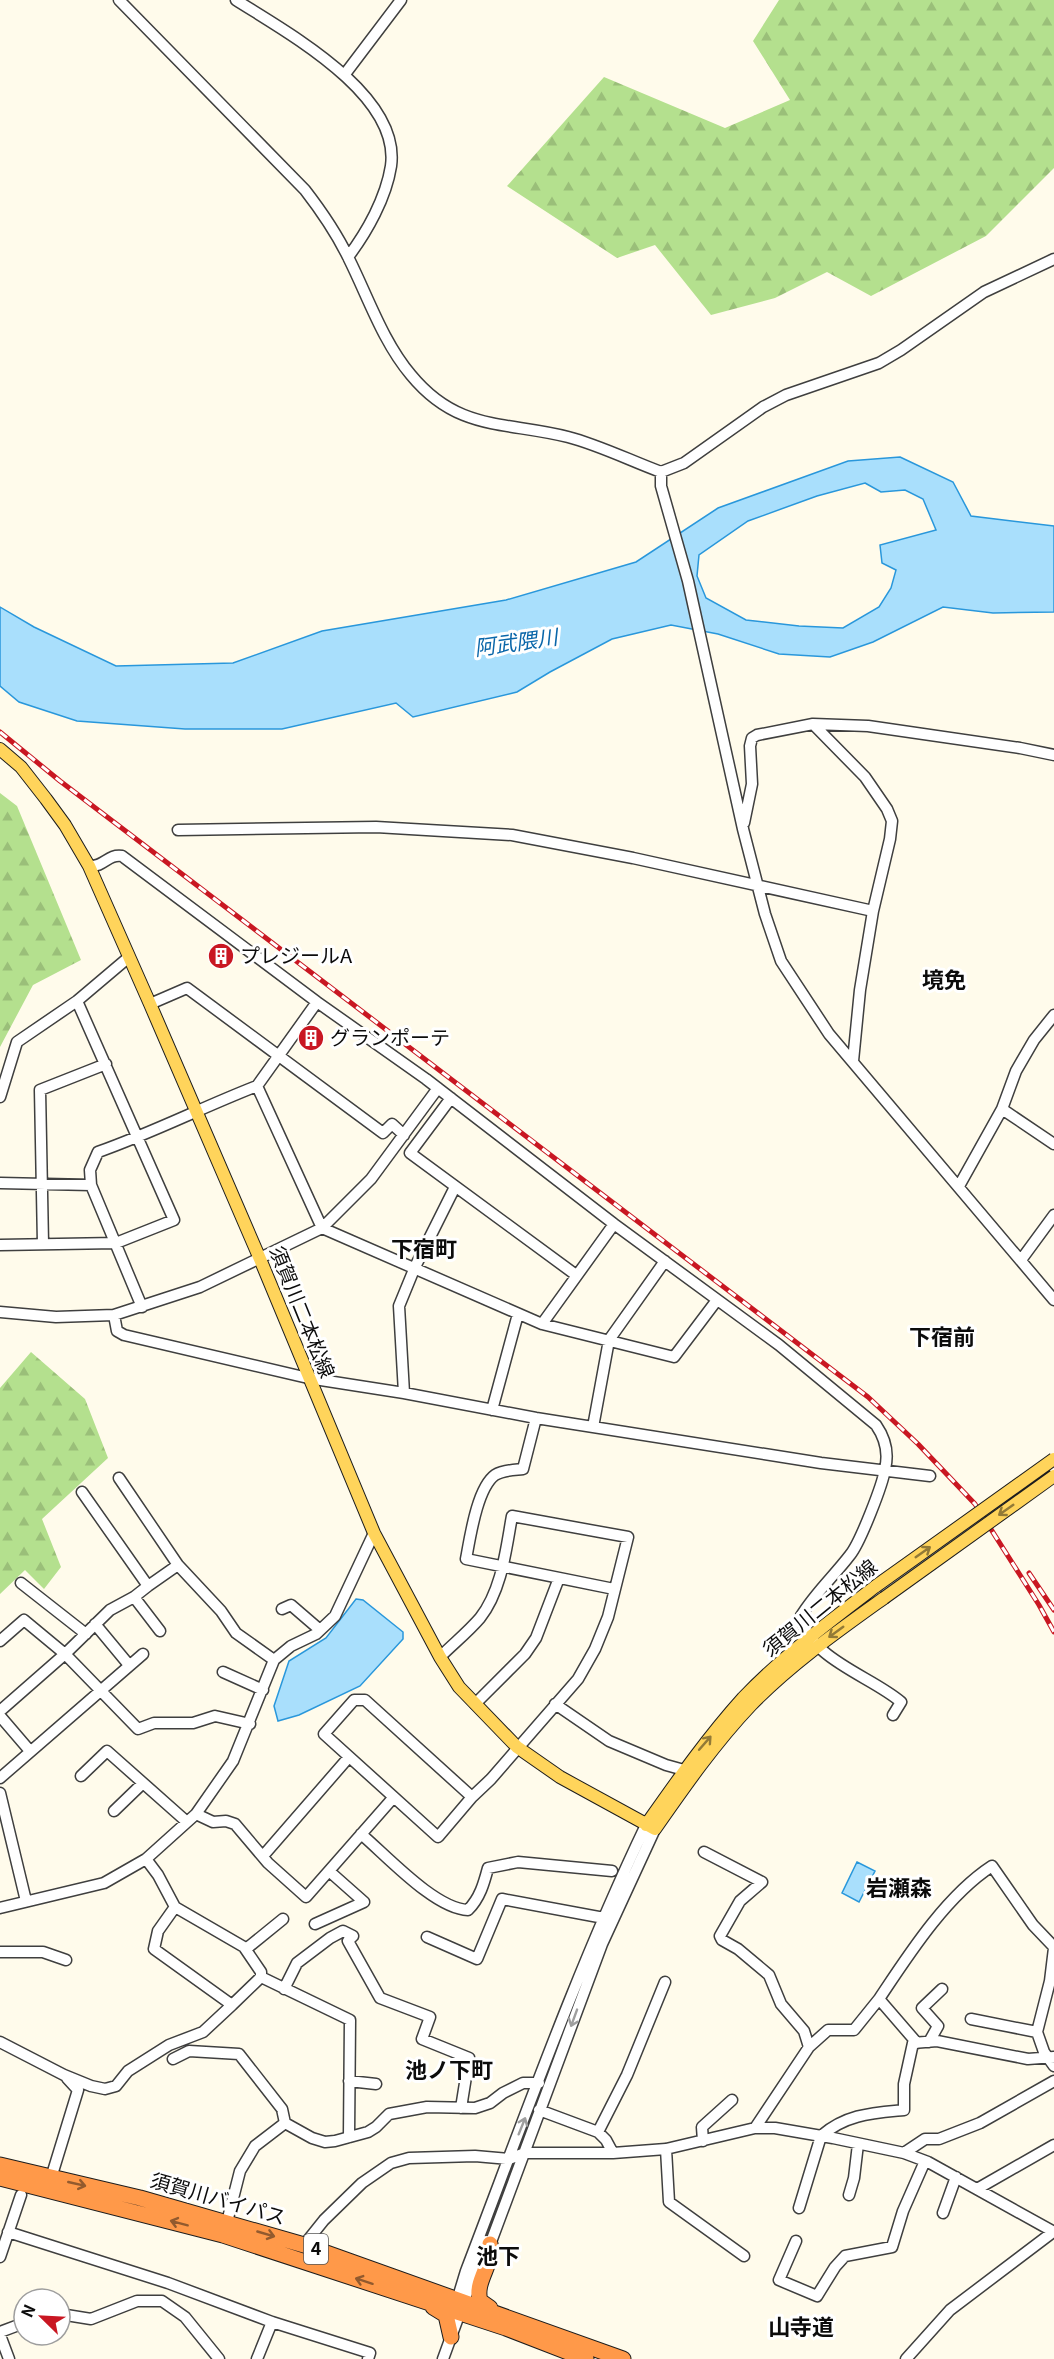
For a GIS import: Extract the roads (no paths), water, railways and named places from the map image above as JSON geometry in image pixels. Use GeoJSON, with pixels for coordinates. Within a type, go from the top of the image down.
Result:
{"type":"FeatureCollection","features":[{"type":"Feature","properties":{"kind":"highway","name":"須賀川バイパス"},"geometry":{"type":"LineString","coordinates":[[0,2165],[140,2198],[304,2245],[411,2290]]}},
{"type":"Feature","properties":{"kind":"highway","name":"須賀川バイパス"},"geometry":{"type":"LineString","coordinates":[[0,2178],[223,2235],[411,2290],[520,2328],[623,2359]]}},
{"type":"Feature","properties":{"kind":"highway"},"geometry":{"type":"LineString","coordinates":[[490,2244],[492,2253],[479,2286],[480,2301],[520,2328]]}},
{"type":"Feature","properties":{"kind":"highway"},"geometry":{"type":"LineString","coordinates":[[411,2290],[446,2315],[452,2334]]}},
{"type":"Feature","properties":{"kind":"highway","name":"須賀川バイパス"},"geometry":{"type":"LineString","coordinates":[[520,2328],[586,2359]]}},
{"type":"Feature","properties":{"kind":"main road","name":"須賀川二本松線"},"geometry":{"type":"LineString","coordinates":[[0,749],[21,767],[46,799],[65,825],[89,867],[260,1259],[374,1533],[440,1657],[459,1687],[517,1747],[560,1777],[651,1827]]}},
{"type":"Feature","properties":{"kind":"main road","name":"須賀川二本松線"},"geometry":{"type":"LineString","coordinates":[[651,1827],[684,1770],[744,1697],[876,1586],[1054,1459]]}},
{"type":"Feature","properties":{"kind":"main road","name":"須賀川二本松線"},"geometry":{"type":"LineString","coordinates":[[651,1827],[752,1705],[813,1641],[884,1598],[1054,1476]]}},
{"type":"Feature","properties":{"kind":"street"},"geometry":{"type":"LineString","coordinates":[[119,0],[305,190],[327,218],[391,345],[411,375],[435,399],[470,418],[493,425],[571,438],[661,472],[684,463],[763,407],[786,395],[879,363],[902,350],[984,292],[1054,259]]}},
{"type":"Feature","properties":{"kind":"street"},"geometry":{"type":"LineString","coordinates":[[236,0],[297,39],[345,74],[377,115],[385,132],[391,167],[370,223],[348,257]]}},
{"type":"Feature","properties":{"kind":"street"},"geometry":{"type":"LineString","coordinates":[[345,74],[401,0]]}},
{"type":"Feature","properties":{"kind":"street"},"geometry":{"type":"LineString","coordinates":[[661,472],[661,486],[688,581],[743,829],[765,914],[781,961],[824,1027],[1054,1300]]}},
{"type":"Feature","properties":{"kind":"street"},"geometry":{"type":"LineString","coordinates":[[743,829],[752,784],[750,746],[752,738],[757,735],[813,724],[868,726],[1054,755]]}},
{"type":"Feature","properties":{"kind":"street"},"geometry":{"type":"LineString","coordinates":[[813,724],[865,777],[887,809],[892,821],[873,911],[860,990],[853,1061]]}},
{"type":"Feature","properties":{"kind":"street"},"geometry":{"type":"LineString","coordinates":[[178,830],[376,827],[512,835],[759,884],[873,911]]}},
{"type":"Feature","properties":{"kind":"street"},"geometry":{"type":"LineString","coordinates":[[89,867],[99,867],[116,855],[122,855],[317,1002],[438,1088],[614,1224],[814,1372],[876,1425],[883,1435],[886,1446],[885,1469],[852,1553],[814,1595],[801,1616],[803,1626],[813,1641],[835,1661],[885,1689],[901,1702],[893,1715]]}},
{"type":"Feature","properties":{"kind":"street"},"geometry":{"type":"LineString","coordinates":[[0,1096],[17,1042],[77,1001],[129,957]]}},
{"type":"Feature","properties":{"kind":"street"},"geometry":{"type":"LineString","coordinates":[[150,1004],[187,988],[383,1133],[392,1125],[404,1135]]}},
{"type":"Feature","properties":{"kind":"street"},"geometry":{"type":"LineString","coordinates":[[0,1245],[116,1243],[174,1221],[77,1001]]}},
{"type":"Feature","properties":{"kind":"street"},"geometry":{"type":"LineString","coordinates":[[142,1307],[91,1185],[90,1170],[98,1152],[137,1138],[195,1110],[257,1086],[317,1002]]}},
{"type":"Feature","properties":{"kind":"street"},"geometry":{"type":"LineString","coordinates":[[959,1186],[1002,1109],[1016,1071],[1034,1040],[1054,1015]]}},
{"type":"Feature","properties":{"kind":"street"},"geometry":{"type":"LineString","coordinates":[[43,1244],[40,1090],[106,1064]]}},
{"type":"Feature","properties":{"kind":"street"},"geometry":{"type":"LineString","coordinates":[[257,1086],[322,1227],[542,1324],[675,1357],[717,1300]]}},
{"type":"Feature","properties":{"kind":"street"},"geometry":{"type":"LineString","coordinates":[[0,1312],[56,1317],[114,1315],[200,1287],[260,1259],[322,1227],[371,1179],[438,1088]]}},
{"type":"Feature","properties":{"kind":"street"},"geometry":{"type":"LineString","coordinates":[[451,1098],[410,1153],[576,1275]]}},
{"type":"Feature","properties":{"kind":"street"},"geometry":{"type":"LineString","coordinates":[[1002,1109],[1054,1144]]}},
{"type":"Feature","properties":{"kind":"street"},"geometry":{"type":"LineString","coordinates":[[0,1182],[91,1185]]}},
{"type":"Feature","properties":{"kind":"street"},"geometry":{"type":"LineString","coordinates":[[404,1393],[399,1306],[415,1267],[455,1187]]}},
{"type":"Feature","properties":{"kind":"street"},"geometry":{"type":"LineString","coordinates":[[1021,1260],[1054,1215]]}},
{"type":"Feature","properties":{"kind":"street"},"geometry":{"type":"LineString","coordinates":[[542,1324],[614,1224]]}},
{"type":"Feature","properties":{"kind":"street"},"geometry":{"type":"LineString","coordinates":[[593,1427],[609,1340],[665,1261]]}},
{"type":"Feature","properties":{"kind":"street"},"geometry":{"type":"LineString","coordinates":[[492,1410],[518,1314]]}},
{"type":"Feature","properties":{"kind":"street"},"geometry":{"type":"LineString","coordinates":[[114,1315],[117,1331],[124,1335],[308,1378],[404,1393],[536,1418],[821,1463],[930,1476]]}},
{"type":"Feature","properties":{"kind":"street"},"geometry":{"type":"LineString","coordinates":[[536,1418],[523,1469],[502,1472],[493,1476],[475,1510],[466,1559],[614,1589]]}},
{"type":"Feature","properties":{"kind":"street"},"geometry":{"type":"LineString","coordinates":[[119,1478],[178,1564],[221,1611],[236,1633],[274,1660]]}},
{"type":"Feature","properties":{"kind":"street"},"geometry":{"type":"LineString","coordinates":[[82,1492],[148,1586]]}},
{"type":"Feature","properties":{"kind":"street"},"geometry":{"type":"LineString","coordinates":[[440,1657],[480,1618],[490,1602],[502,1568],[512,1516],[628,1537],[608,1617],[595,1649],[578,1679],[438,1837],[324,1734],[354,1700],[365,1700],[472,1797]]}},
{"type":"Feature","properties":{"kind":"street"},"geometry":{"type":"LineString","coordinates":[[0,1908],[104,1883],[146,1858],[192,1818],[233,1761],[274,1660],[291,1646],[320,1630],[335,1616],[374,1533]]}},
{"type":"Feature","properties":{"kind":"street"},"geometry":{"type":"LineString","coordinates":[[30,1751],[0,1713],[110,1610],[134,1597],[178,1564]]}},
{"type":"Feature","properties":{"kind":"street"},"geometry":{"type":"LineString","coordinates":[[475,1704],[525,1654],[536,1638],[559,1578]]}},
{"type":"Feature","properties":{"kind":"street"},"geometry":{"type":"LineString","coordinates":[[21,1583],[86,1634]]}},
{"type":"Feature","properties":{"kind":"street"},"geometry":{"type":"LineString","coordinates":[[134,1597],[160,1632]]}},
{"type":"Feature","properties":{"kind":"street"},"geometry":{"type":"LineString","coordinates":[[282,1609],[291,1605],[320,1630]]}},
{"type":"Feature","properties":{"kind":"street"},"geometry":{"type":"LineString","coordinates":[[0,1641],[24,1620],[65,1654],[138,1729],[154,1723],[193,1723],[215,1716],[249,1724]]}},
{"type":"Feature","properties":{"kind":"street"},"geometry":{"type":"LineString","coordinates":[[95,1624],[129,1665]]}},
{"type":"Feature","properties":{"kind":"street"},"geometry":{"type":"LineString","coordinates":[[0,1778],[98,1690],[143,1654]]}},
{"type":"Feature","properties":{"kind":"street"},"geometry":{"type":"LineString","coordinates":[[223,1672],[262,1690]]}},
{"type":"Feature","properties":{"kind":"street"},"geometry":{"type":"LineString","coordinates":[[555,1704],[609,1741],[666,1766],[684,1770]]}},
{"type":"Feature","properties":{"kind":"street"},"geometry":{"type":"LineString","coordinates":[[81,1776],[108,1751],[143,1783],[192,1818],[235,1824],[268,1863],[306,1897],[393,1798]]}},
{"type":"Feature","properties":{"kind":"street"},"geometry":{"type":"LineString","coordinates":[[263,1856],[349,1757]]}},
{"type":"Feature","properties":{"kind":"street"},"geometry":{"type":"LineString","coordinates":[[114,1810],[143,1783]]}},
{"type":"Feature","properties":{"kind":"street"},"geometry":{"type":"LineString","coordinates":[[0,1792],[5,1828],[26,1901]]}},
{"type":"Feature","properties":{"kind":"street"},"geometry":{"type":"LineString","coordinates":[[411,2290],[453,2293],[457,2290],[604,1918],[651,1827]]}},
{"type":"Feature","properties":{"kind":"street"},"geometry":{"type":"LineString","coordinates":[[462,2306],[490,2244],[602,1944],[651,1827]]}},
{"type":"Feature","properties":{"kind":"street"},"geometry":{"type":"LineString","coordinates":[[361,1834],[436,1899],[460,1910],[468,1910],[474,1904],[482,1890],[489,1868],[518,1862],[612,1871]]}},
{"type":"Feature","properties":{"kind":"street"},"geometry":{"type":"LineString","coordinates":[[704,1852],[762,1882],[740,1901],[720,1936],[722,1940],[738,1949],[769,1975],[781,2004],[804,2031],[809,2047]]}},
{"type":"Feature","properties":{"kind":"street"},"geometry":{"type":"LineString","coordinates":[[146,1858],[175,1906],[246,1949],[261,1972],[261,1977]]}},
{"type":"Feature","properties":{"kind":"street"},"geometry":{"type":"LineString","coordinates":[[755,2128],[809,2047],[828,2030],[854,2030],[879,1999],[916,1944],[973,1878],[992,1866],[1033,1925],[1054,1948],[1050,1981],[1038,2032],[1044,2052],[1053,2061]]}},
{"type":"Feature","properties":{"kind":"street"},"geometry":{"type":"LineString","coordinates":[[315,1923],[364,1902],[329,1871]]}},
{"type":"Feature","properties":{"kind":"street"},"geometry":{"type":"LineString","coordinates":[[427,1937],[477,1959],[502,1899],[604,1918]]}},
{"type":"Feature","properties":{"kind":"street"},"geometry":{"type":"LineString","coordinates":[[175,1906],[158,1931],[154,1949],[232,2005]]}},
{"type":"Feature","properties":{"kind":"street"},"geometry":{"type":"LineString","coordinates":[[246,1949],[283,1919]]}},
{"type":"Feature","properties":{"kind":"street"},"geometry":{"type":"LineString","coordinates":[[284,1989],[297,1963],[330,1938],[343,1931],[349,1932],[353,1936],[348,1941],[380,1998],[430,2017],[422,2039],[469,2058],[461,2108]]}},
{"type":"Feature","properties":{"kind":"street"},"geometry":{"type":"LineString","coordinates":[[0,1952],[43,1952],[66,1960]]}},
{"type":"Feature","properties":{"kind":"street"},"geometry":{"type":"LineString","coordinates":[[0,2042],[64,2075],[105,2089],[116,2086],[128,2071],[169,2045],[203,2032],[261,1977]]}},
{"type":"Feature","properties":{"kind":"street"},"geometry":{"type":"LineString","coordinates":[[261,1977],[350,2020],[349,2137]]}},
{"type":"Feature","properties":{"kind":"street"},"geometry":{"type":"LineString","coordinates":[[598,2132],[627,2075],[665,1982]]}},
{"type":"Feature","properties":{"kind":"street"},"geometry":{"type":"LineString","coordinates":[[929,2042],[938,2026],[922,2008],[942,1989]]}},
{"type":"Feature","properties":{"kind":"street"},"geometry":{"type":"LineString","coordinates":[[879,1999],[917,2043]]}},
{"type":"Feature","properties":{"kind":"street"},"geometry":{"type":"LineString","coordinates":[[971,2019],[1038,2032]]}},
{"type":"Feature","properties":{"kind":"street"},"geometry":{"type":"LineString","coordinates":[[799,2208],[821,2136],[829,2129],[859,2114],[904,2110],[904,2084],[913,2043],[937,2041],[1028,2059],[1053,2061]]}},
{"type":"Feature","properties":{"kind":"street"},"geometry":{"type":"LineString","coordinates":[[173,2059],[189,2051],[239,2054],[282,2109],[285,2123],[312,2138],[325,2142],[349,2137],[376,2127],[389,2114],[427,2107],[475,2108],[490,2103],[503,2093],[524,2083],[539,2084]]}},
{"type":"Feature","properties":{"kind":"street"},"geometry":{"type":"LineString","coordinates":[[51,2178],[78,2090],[64,2075]]}},
{"type":"Feature","properties":{"kind":"street"},"geometry":{"type":"LineString","coordinates":[[349,2081],[376,2084]]}},
{"type":"Feature","properties":{"kind":"street"},"geometry":{"type":"LineString","coordinates":[[904,2153],[925,2139],[939,2139],[980,2123],[1054,2081]]}},
{"type":"Feature","properties":{"kind":"street"},"geometry":{"type":"LineString","coordinates":[[703,2141],[702,2127],[732,2100]]}},
{"type":"Feature","properties":{"kind":"street"},"geometry":{"type":"LineString","coordinates":[[539,2110],[598,2132],[606,2140],[613,2153]]}},
{"type":"Feature","properties":{"kind":"street"},"geometry":{"type":"LineString","coordinates":[[227,2222],[240,2170],[255,2146],[285,2123]]}},
{"type":"Feature","properties":{"kind":"street"},"geometry":{"type":"LineString","coordinates":[[304,2245],[324,2220],[362,2183],[391,2163],[409,2158],[475,2156],[509,2158],[525,2153],[613,2153],[666,2149],[755,2128],[775,2128],[821,2136],[904,2153],[925,2161],[1054,2232],[959,2302],[906,2359]]}},
{"type":"Feature","properties":{"kind":"street"},"geometry":{"type":"LineString","coordinates":[[849,2195],[854,2178],[858,2144]]}},
{"type":"Feature","properties":{"kind":"street"},"geometry":{"type":"LineString","coordinates":[[977,2189],[1054,2145]]}},
{"type":"Feature","properties":{"kind":"street"},"geometry":{"type":"LineString","coordinates":[[666,2149],[669,2202],[744,2256]]}},
{"type":"Feature","properties":{"kind":"street"},"geometry":{"type":"LineString","coordinates":[[443,2359],[510,2178],[525,2153]]}},
{"type":"Feature","properties":{"kind":"street"},"geometry":{"type":"LineString","coordinates":[[796,2241],[779,2280],[817,2296],[835,2267],[845,2256],[892,2247],[903,2211],[925,2161]]}},
{"type":"Feature","properties":{"kind":"street"},"geometry":{"type":"LineString","coordinates":[[943,2212],[956,2177]]}},
{"type":"Feature","properties":{"kind":"street"},"geometry":{"type":"LineString","coordinates":[[0,2257],[21,2195]]}},
{"type":"Feature","properties":{"kind":"street"},"geometry":{"type":"LineString","coordinates":[[8,2232],[168,2283],[272,2322],[370,2353],[368,2359]]}},
{"type":"Feature","properties":{"kind":"street"},"geometry":{"type":"LineString","coordinates":[[462,2306],[466,2271]]}},
{"type":"Feature","properties":{"kind":"street"},"geometry":{"type":"LineString","coordinates":[[162,2301],[168,2283]]}},
{"type":"Feature","properties":{"kind":"street"},"geometry":{"type":"LineString","coordinates":[[72,2316],[91,2319],[137,2301],[162,2301],[185,2317],[219,2359]]}},
{"type":"Feature","properties":{"kind":"street"},"geometry":{"type":"LineString","coordinates":[[257,2359],[272,2322]]}},
{"type":"Feature","properties":{"kind":"street"},"geometry":{"type":"LineString","coordinates":[[452,2334],[462,2324],[498,2332],[520,2328]]}},
{"type":"Feature","properties":{"kind":"street"},"geometry":{"type":"LineString","coordinates":[[0,2334],[9,2359]]}},
{"type":"Feature","properties":{"kind":"water","name":"阿武隈川"},"geometry":{"type":"Polygon","coordinates":[[[900,457],[953,482],[971,516],[1054,526],[1054,612],[993,613],[943,607],[873,642],[830,657],[779,654],[718,634],[671,625],[612,639],[517,692],[413,717],[396,703],[282,729],[185,729],[77,721],[19,702],[0,686],[0,607],[34,627],[116,666],[233,663],[322,631],[506,600],[636,562],[718,508],[848,461],[900,457]],[[865,483],[817,496],[748,521],[699,555],[697,576],[706,598],[746,620],[799,626],[843,628],[879,607],[891,588],[896,570],[882,563],[880,545],[936,530],[923,499],[905,490],[881,492],[865,483]]]}},
{"type":"Feature","properties":{"kind":"water"},"geometry":{"type":"Polygon","coordinates":[[[356,1599],[363,1600],[403,1632],[403,1639],[360,1686],[299,1715],[278,1721],[274,1706],[289,1661],[326,1638],[356,1599]]]}},
{"type":"Feature","properties":{"kind":"water"},"geometry":{"type":"Polygon","coordinates":[[[857,1862],[875,1871],[859,1902],[842,1893],[857,1862]]]}},
{"type":"Feature","properties":{"kind":"railway"},"geometry":{"type":"LineString","coordinates":[[0,732],[60,781],[868,1397],[918,1444],[975,1504],[1054,1632]]}},
{"type":"Feature","properties":{"kind":"railway"},"geometry":{"type":"LineString","coordinates":[[1029,1573],[1054,1610]]}},
{"type":"Feature","properties":{"kind":"place","name":"プレジールA"},"geometry":{"type":"Point","coordinates":[221,956]}},
{"type":"Feature","properties":{"kind":"place","name":"グランポーテ"},"geometry":{"type":"Point","coordinates":[311,1038]}},
{"type":"Feature","properties":{"kind":"district","name":"境免"},"geometry":{"type":"Point","coordinates":[944,980]}},
{"type":"Feature","properties":{"kind":"district","name":"下宿町"},"geometry":{"type":"Point","coordinates":[424,1249]}},
{"type":"Feature","properties":{"kind":"district","name":"下宿前"},"geometry":{"type":"Point","coordinates":[942,1337]}},
{"type":"Feature","properties":{"kind":"district","name":"岩瀬森"},"geometry":{"type":"Point","coordinates":[899,1888]}},
{"type":"Feature","properties":{"kind":"district","name":"池ノ下町"},"geometry":{"type":"Point","coordinates":[449,2070]}},
{"type":"Feature","properties":{"kind":"district","name":"池下"},"geometry":{"type":"Point","coordinates":[498,2256]}},
{"type":"Feature","properties":{"kind":"district","name":"山寺道"},"geometry":{"type":"Point","coordinates":[801,2327]}}]}
